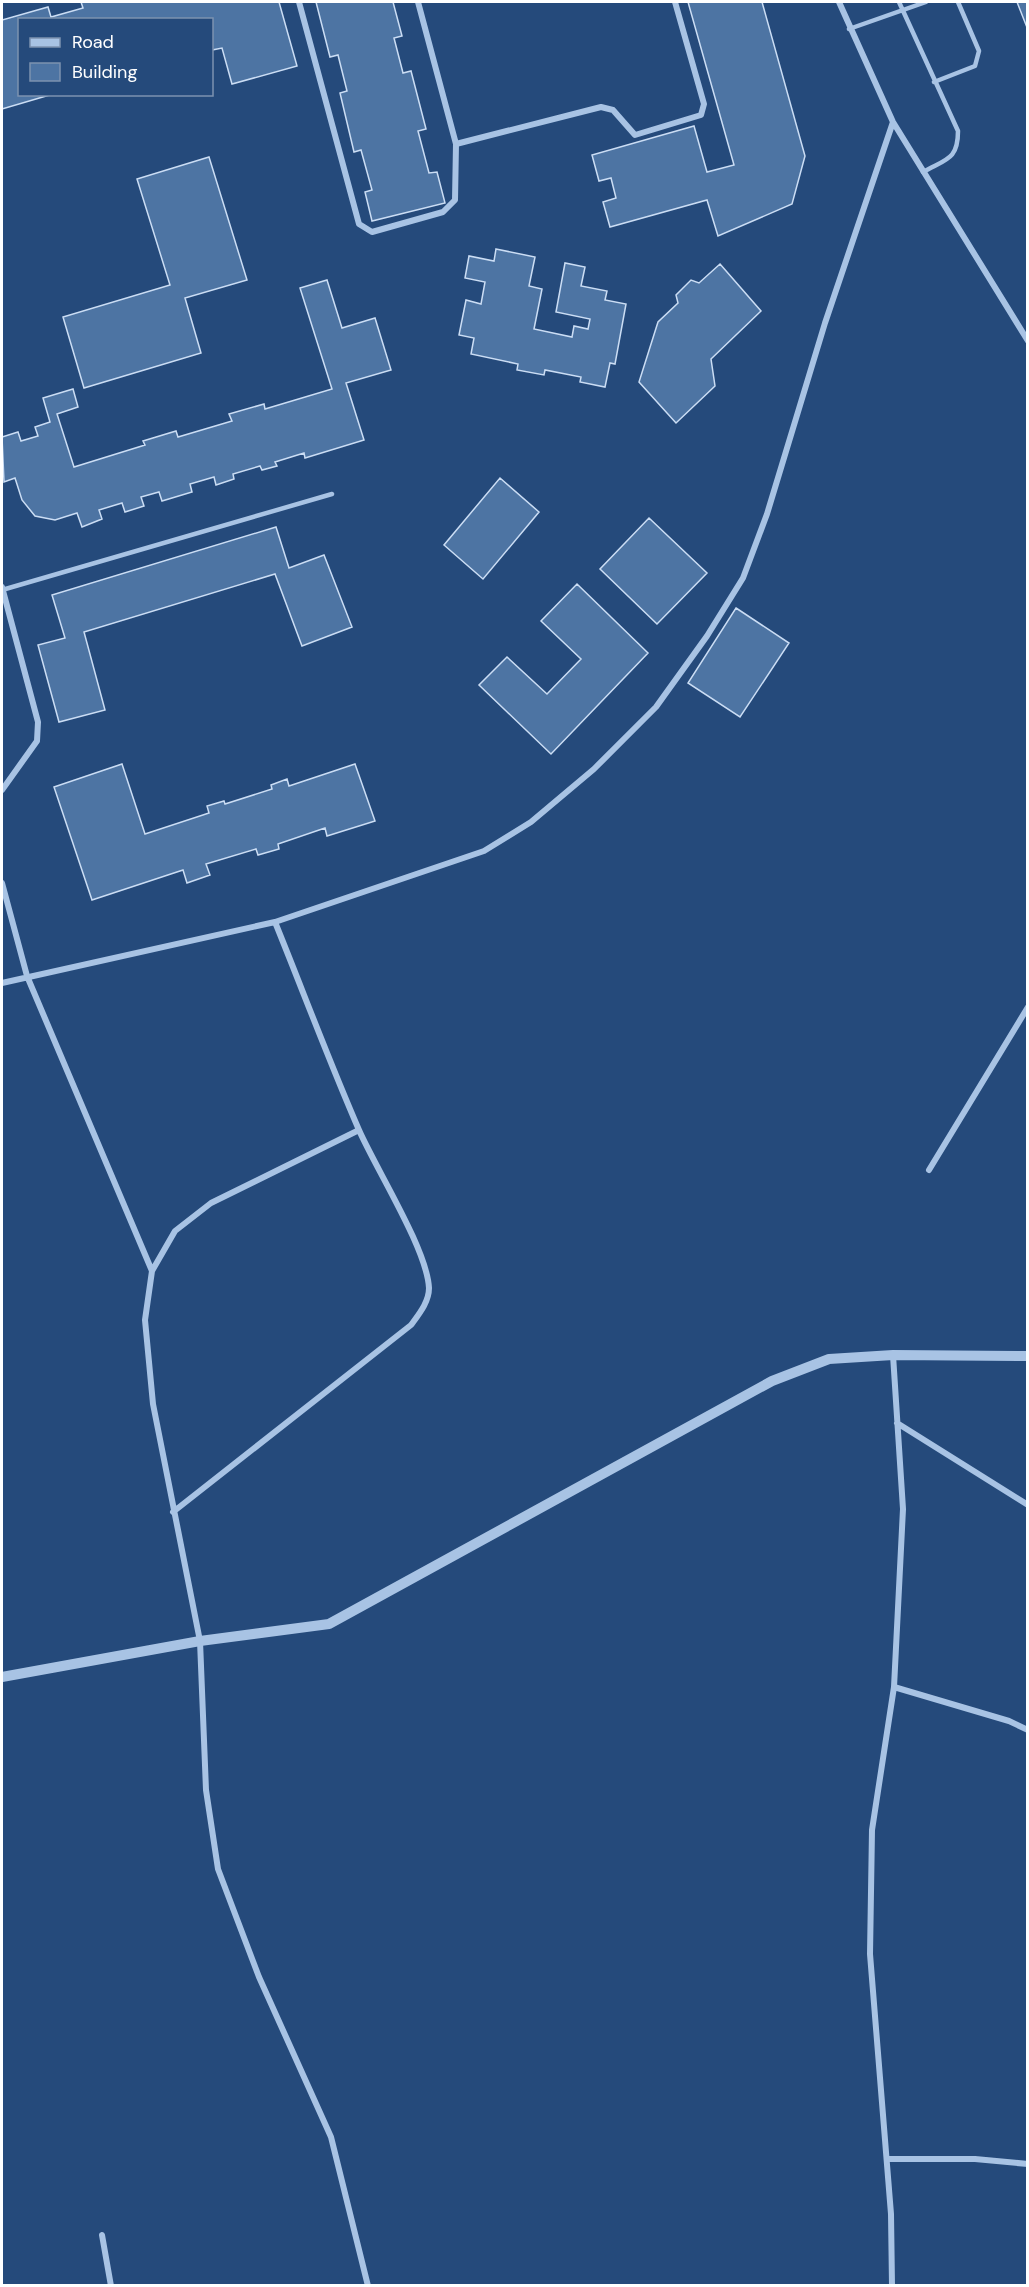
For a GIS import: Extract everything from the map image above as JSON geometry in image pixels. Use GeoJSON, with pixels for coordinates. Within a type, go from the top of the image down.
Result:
{"type":"FeatureCollection","features":[{"type":"Feature","properties":{"kind":"street"},"geometry":{"type":"LineString","coordinates":[[299,2],[359,224],[372,232],[443,212],[455,200],[456,144],[418,2]]}},
{"type":"Feature","properties":{"kind":"street"},"geometry":{"type":"LineString","coordinates":[[456,144],[601,107],[613,110],[635,135],[701,115],[704,104],[675,2]]}},
{"type":"Feature","properties":{"kind":"street"},"geometry":{"type":"LineString","coordinates":[[839,2],[849,29],[893,122],[1028,341]]}},
{"type":"Feature","properties":{"kind":"street"},"geometry":{"type":"LineString","coordinates":[[2,983],[275,922],[484,851],[531,822],[594,769],[656,708],[707,636],[743,579],[767,514],[825,323],[893,122]]}},
{"type":"Feature","properties":{"kind":"street"},"geometry":{"type":"LineString","coordinates":[[2,588],[38,722],[37,741],[2,790]]}},
{"type":"Feature","properties":{"kind":"street"},"geometry":{"type":"LineString","coordinates":[[2,884],[27,976],[152,1271]]}},
{"type":"Feature","properties":{"kind":"street"},"geometry":{"type":"LineString","coordinates":[[173,1512],[411,1324],[424,1308],[429,1290],[426,1273],[414,1242],[359,1130],[275,922]]}},
{"type":"Feature","properties":{"kind":"street"},"geometry":{"type":"LineString","coordinates":[[929,1170],[1028,1007]]}},
{"type":"Feature","properties":{"kind":"street"},"geometry":{"type":"LineString","coordinates":[[359,1130],[211,1203],[175,1231],[152,1271],[145,1320],[153,1404],[200,1641],[206,1790],[219,1869],[259,1977],[331,2137],[368,2286]]}},
{"type":"Feature","properties":{"kind":"street"},"geometry":{"type":"LineString","coordinates":[[2,1677],[200,1641],[329,1624],[772,1381],[829,1359],[893,1355],[1028,1356]]}},
{"type":"Feature","properties":{"kind":"street"},"geometry":{"type":"LineString","coordinates":[[892,2286],[887,2159],[870,1954],[872,1830],[894,1687],[903,1509],[893,1355]]}},
{"type":"Feature","properties":{"kind":"street"},"geometry":{"type":"LineString","coordinates":[[897,1423],[1028,1505]]}},
{"type":"Feature","properties":{"kind":"street"},"geometry":{"type":"LineString","coordinates":[[894,1687],[1009,1721],[1028,1730]]}},
{"type":"Feature","properties":{"kind":"street"},"geometry":{"type":"LineString","coordinates":[[887,2159],[975,2159],[1028,2164]]}},
{"type":"Feature","properties":{"kind":"street"},"geometry":{"type":"LineString","coordinates":[[102,2235],[111,2286]]}},
{"type":"Feature","properties":{"kind":"lane"},"geometry":{"type":"LineString","coordinates":[[899,2],[957,131],[958,147],[954,155],[923,172]]}},
{"type":"Feature","properties":{"kind":"lane"},"geometry":{"type":"LineString","coordinates":[[849,29],[926,2]]}},
{"type":"Feature","properties":{"kind":"lane"},"geometry":{"type":"LineString","coordinates":[[934,82],[975,66],[979,51],[958,2]]}},
{"type":"Feature","properties":{"kind":"lane"},"geometry":{"type":"LineString","coordinates":[[2,588],[332,494]]}},
{"type":"Feature","properties":{"kind":"building"},"geometry":{"type":"Polygon","coordinates":[[[81,2],[279,2],[297,66],[232,84],[222,48],[213,50],[213,18],[18,18],[18,96],[46,96],[2,109],[2,20],[48,7],[51,17],[83,8],[81,2]]]}},
{"type":"Feature","properties":{"kind":"building"},"geometry":{"type":"Polygon","coordinates":[[[316,2],[393,2],[402,36],[394,38],[403,73],[411,71],[426,129],[418,131],[429,173],[437,172],[445,203],[372,221],[365,192],[372,190],[361,150],[354,152],[340,93],[347,91],[338,55],[330,57],[316,2]]]}},
{"type":"Feature","properties":{"kind":"building"},"geometry":{"type":"Polygon","coordinates":[[[688,2],[762,2],[805,156],[792,204],[718,236],[707,200],[610,227],[603,202],[616,198],[611,178],[599,181],[592,155],[694,126],[707,172],[734,165],[688,2]]]}},
{"type":"Feature","properties":{"kind":"building"},"geometry":{"type":"Polygon","coordinates":[[[1017,2],[1028,2],[1028,30],[1017,2]]]}},
{"type":"Feature","properties":{"kind":"building"},"geometry":{"type":"Polygon","coordinates":[[[209,157],[247,280],[185,298],[201,353],[84,388],[63,317],[170,285],[137,179],[209,157]]]}},
{"type":"Feature","properties":{"kind":"building"},"geometry":{"type":"Polygon","coordinates":[[[496,249],[535,257],[529,286],[542,289],[534,329],[572,337],[574,326],[588,329],[590,319],[556,312],[565,263],[585,267],[581,286],[607,291],[605,300],[626,304],[615,364],[610,363],[605,387],[580,382],[581,377],[545,370],[544,375],[517,370],[518,364],[471,354],[474,338],[459,335],[466,300],[481,304],[485,282],[465,278],[469,256],[494,261],[496,249]]]}},
{"type":"Feature","properties":{"kind":"building"},"geometry":{"type":"Polygon","coordinates":[[[720,264],[761,311],[711,359],[715,386],[676,423],[639,382],[658,322],[678,303],[676,295],[691,280],[699,283],[720,264]]]}},
{"type":"Feature","properties":{"kind":"building"},"geometry":{"type":"Polygon","coordinates":[[[327,280],[342,328],[375,318],[391,370],[346,383],[364,440],[305,458],[304,453],[275,462],[277,466],[262,470],[260,466],[233,474],[234,479],[216,485],[214,477],[190,484],[192,492],[162,501],[159,492],[141,497],[144,506],[125,512],[122,503],[99,510],[102,519],[82,527],[77,513],[55,520],[35,516],[22,500],[15,478],[4,482],[2,437],[18,432],[21,441],[38,436],[35,427],[50,422],[43,398],[73,389],[78,407],[57,414],[74,467],[145,445],[143,441],[176,431],[178,437],[232,421],[229,414],[264,404],[265,409],[332,389],[300,288],[327,280]]]}},
{"type":"Feature","properties":{"kind":"building"},"geometry":{"type":"Polygon","coordinates":[[[500,478],[539,512],[483,579],[444,545],[500,478]]]}},
{"type":"Feature","properties":{"kind":"building"},"geometry":{"type":"Polygon","coordinates":[[[649,518],[707,573],[657,624],[600,569],[649,518]]]}},
{"type":"Feature","properties":{"kind":"building"},"geometry":{"type":"Polygon","coordinates":[[[276,527],[289,568],[324,555],[352,627],[302,646],[275,574],[84,632],[105,710],[59,722],[38,645],[65,638],[52,595],[276,527]]]}},
{"type":"Feature","properties":{"kind":"building"},"geometry":{"type":"Polygon","coordinates":[[[577,584],[648,653],[551,754],[479,685],[507,657],[547,694],[581,659],[541,621],[577,584]]]}},
{"type":"Feature","properties":{"kind":"building"},"geometry":{"type":"Polygon","coordinates":[[[736,608],[789,643],[740,717],[688,683],[736,608]]]}},
{"type":"Feature","properties":{"kind":"building"},"geometry":{"type":"Polygon","coordinates":[[[122,764],[145,834],[209,813],[207,806],[224,801],[225,804],[272,789],[271,785],[287,779],[289,786],[355,764],[375,821],[327,836],[325,828],[278,844],[279,849],[258,855],[256,849],[206,864],[210,875],[187,883],[183,870],[92,900],[54,787],[122,764]]]}}]}
